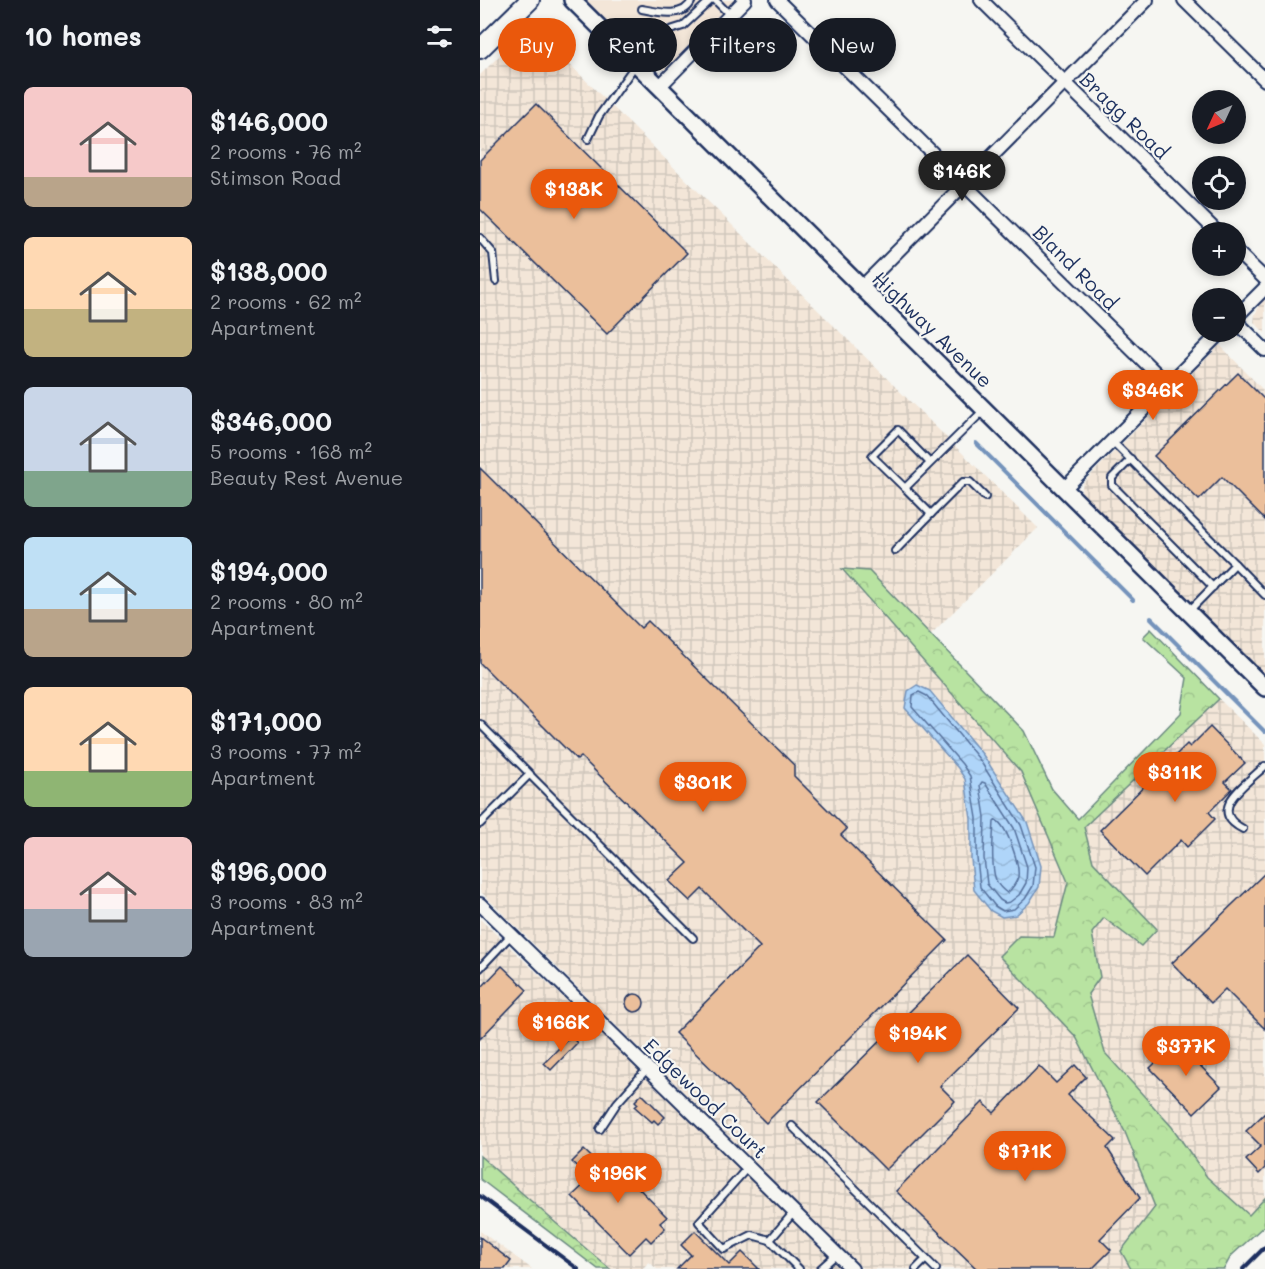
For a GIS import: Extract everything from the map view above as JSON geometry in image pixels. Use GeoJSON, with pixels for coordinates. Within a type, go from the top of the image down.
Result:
{"type":"FeatureCollection","features":[{"type":"Feature","properties":{"kind":"main road"},"geometry":{"type":"LineString","coordinates":[[480,49],[530,0]]}},
{"type":"Feature","properties":{"kind":"street","name":"Highway Avenue"},"geometry":{"type":"LineString","coordinates":[[572,0],[590,18]]}},
{"type":"Feature","properties":{"kind":"street"},"geometry":{"type":"LineString","coordinates":[[659,87],[746,0]]}},
{"type":"Feature","properties":{"kind":"street","name":"Bland Road"},"geometry":{"type":"LineString","coordinates":[[777,0],[1168,385]]}},
{"type":"Feature","properties":{"kind":"street","name":"Bragg Road"},"geometry":{"type":"LineString","coordinates":[[981,0],[1207,222]]}},
{"type":"Feature","properties":{"kind":"street"},"geometry":{"type":"LineString","coordinates":[[861,288],[1148,0]]}},
{"type":"Feature","properties":{"kind":"street"},"geometry":{"type":"LineString","coordinates":[[1184,0],[1265,80]]}},
{"type":"Feature","properties":{"kind":"street","name":"Highway Avenue"},"geometry":{"type":"LineString","coordinates":[[644,72],[1265,688]]}},
{"type":"Feature","properties":{"kind":"street"},"geometry":{"type":"LineString","coordinates":[[1246,261],[1265,279]]}},
{"type":"Feature","properties":{"kind":"street"},"geometry":{"type":"LineString","coordinates":[[1246,308],[1265,288]]}},
{"type":"Feature","properties":{"kind":"street"},"geometry":{"type":"LineString","coordinates":[[1246,330],[1265,350]]}},
{"type":"Feature","properties":{"kind":"street"},"geometry":{"type":"LineString","coordinates":[[1064,489],[1211,342]]}},
{"type":"Feature","properties":{"kind":"street","name":"Edgewood Court"},"geometry":{"type":"LineString","coordinates":[[480,904],[852,1269]]}},
{"type":"Feature","properties":{"kind":"lane"},"geometry":{"type":"LineString","coordinates":[[642,9],[680,12],[685,10],[692,0]]}},
{"type":"Feature","properties":{"kind":"lane"},"geometry":{"type":"LineString","coordinates":[[677,29],[683,27],[713,0],[730,15]]}},
{"type":"Feature","properties":{"kind":"lane"},"geometry":{"type":"LineString","coordinates":[[588,139],[600,116],[630,72]]}},
{"type":"Feature","properties":{"kind":"lane"},"geometry":{"type":"LineString","coordinates":[[480,238],[493,253],[496,281]]}},
{"type":"Feature","properties":{"kind":"lane"},"geometry":{"type":"LineString","coordinates":[[905,488],[984,409]]}},
{"type":"Feature","properties":{"kind":"lane"},"geometry":{"type":"LineString","coordinates":[[930,463],[898,430],[872,456],[931,514]]}},
{"type":"Feature","properties":{"kind":"lane"},"geometry":{"type":"LineString","coordinates":[[1112,441],[1265,595]]}},
{"type":"Feature","properties":{"kind":"lane"},"geometry":{"type":"LineString","coordinates":[[1131,459],[1112,478],[1112,485],[1213,587]]}},
{"type":"Feature","properties":{"kind":"lane"},"geometry":{"type":"LineString","coordinates":[[895,551],[963,482],[970,482],[985,497]]}},
{"type":"Feature","properties":{"kind":"lane"},"geometry":{"type":"LineString","coordinates":[[1188,612],[1235,564]]}},
{"type":"Feature","properties":{"kind":"lane"},"geometry":{"type":"LineString","coordinates":[[480,724],[693,938]]}},
{"type":"Feature","properties":{"kind":"lane"},"geometry":{"type":"LineString","coordinates":[[1244,829],[1234,824],[1228,816],[1227,806],[1231,798],[1265,766]]}},
{"type":"Feature","properties":{"kind":"lane"},"geometry":{"type":"LineString","coordinates":[[480,825],[530,775]]}},
{"type":"Feature","properties":{"kind":"lane"},"geometry":{"type":"LineString","coordinates":[[480,968],[511,935]]}},
{"type":"Feature","properties":{"kind":"lane"},"geometry":{"type":"LineString","coordinates":[[600,1129],[617,1103],[648,1068]]}},
{"type":"Feature","properties":{"kind":"lane"},"geometry":{"type":"LineString","coordinates":[[792,1126],[936,1269]]}},
{"type":"Feature","properties":{"kind":"lane"},"geometry":{"type":"LineString","coordinates":[[748,1167],[699,1222],[724,1249],[752,1235],[770,1240],[799,1269]]}},
{"type":"Feature","properties":{"kind":"lane"},"geometry":{"type":"LineString","coordinates":[[770,1240],[794,1212]]}},
{"type":"Feature","properties":{"kind":"lane"},"geometry":{"type":"LineString","coordinates":[[820,1269],[837,1254]]}},
{"type":"Feature","properties":{"kind":"lane"},"geometry":{"type":"LineString","coordinates":[[916,1269],[926,1259]]}},
{"type":"Feature","properties":{"kind":"shaded area"},"geometry":{"type":"Polygon","coordinates":[[[581,0],[738,0],[720,18],[689,18],[689,48],[677,60],[677,18],[600,18],[581,0]]]}},
{"type":"Feature","properties":{"kind":"shaded area"},"geometry":{"type":"Polygon","coordinates":[[[498,57],[498,72],[576,71],[1038,528],[931,634],[869,571],[843,569],[1021,772],[1068,882],[1054,937],[1019,936],[999,956],[1076,1037],[1125,1132],[1155,1207],[1121,1250],[1131,1269],[863,1269],[480,891],[480,75],[498,57]],[[931,691],[958,768],[965,779],[971,819],[974,890],[991,911],[1002,917],[1029,903],[1039,887],[1041,866],[1027,822],[983,755],[931,691]]]}},
{"type":"Feature","properties":{"kind":"shaded area"},"geometry":{"type":"Polygon","coordinates":[[[1265,297],[1265,333],[1254,322],[1255,314],[1265,297]]]}},
{"type":"Feature","properties":{"kind":"shaded area"},"geometry":{"type":"Polygon","coordinates":[[[1220,345],[1265,392],[1265,681],[1083,500],[1081,492],[1083,483],[1220,345]]]}},
{"type":"Feature","properties":{"kind":"shaded area"},"geometry":{"type":"Polygon","coordinates":[[[1219,699],[1265,744],[1265,1198],[1249,1215],[1207,1177],[1172,1127],[1105,1053],[1088,994],[1100,977],[1092,933],[1104,918],[1157,929],[1093,862],[1084,827],[1219,699]]]}},
{"type":"Feature","properties":{"kind":"shaded area"},"geometry":{"type":"Polygon","coordinates":[[[480,919],[842,1269],[657,1269],[649,1262],[642,1269],[610,1269],[480,1156],[480,919]]]}},
{"type":"Feature","properties":{"kind":"shaded area"},"geometry":{"type":"Polygon","coordinates":[[[480,1231],[532,1269],[480,1269],[480,1231]]]}},
{"type":"Feature","properties":{"kind":"green space"},"geometry":{"type":"Polygon","coordinates":[[[842,569],[869,571],[1024,731],[1052,789],[1078,819],[1181,713],[1187,678],[1143,637],[1151,629],[1219,699],[1084,827],[1093,862],[1157,929],[1141,946],[1104,918],[1092,933],[1100,977],[1088,994],[1105,1053],[1172,1127],[1207,1177],[1249,1215],[1265,1198],[1265,1225],[1231,1256],[1224,1269],[1131,1269],[1121,1251],[1155,1207],[1125,1132],[1076,1037],[999,956],[1019,936],[1054,937],[1068,882],[1021,772],[842,569]]]}},
{"type":"Feature","properties":{"kind":"green space"},"geometry":{"type":"Polygon","coordinates":[[[480,1156],[610,1269],[598,1269],[480,1179],[480,1156]]]}},
{"type":"Feature","properties":{"kind":"water"},"geometry":{"type":"Polygon","coordinates":[[[917,685],[930,691],[983,755],[1027,822],[1041,866],[1039,887],[1029,903],[1016,915],[1002,917],[991,911],[974,890],[971,819],[965,779],[905,708],[908,691],[917,685]]]}},
{"type":"Feature","properties":{"kind":"building"},"geometry":{"type":"Polygon","coordinates":[[[536,104],[687,253],[607,334],[480,209],[480,160],[536,104]]]}},
{"type":"Feature","properties":{"kind":"building"},"geometry":{"type":"Polygon","coordinates":[[[1238,373],[1265,400],[1265,520],[1222,477],[1199,500],[1154,456],[1238,373]]]}},
{"type":"Feature","properties":{"kind":"building"},"geometry":{"type":"Polygon","coordinates":[[[480,468],[641,628],[648,621],[794,765],[794,776],[847,829],[841,835],[947,940],[766,1123],[675,1033],[760,947],[702,889],[690,901],[669,881],[688,863],[581,757],[577,760],[480,663],[480,468]]]}},
{"type":"Feature","properties":{"kind":"building"},"geometry":{"type":"Polygon","coordinates":[[[1210,727],[1245,763],[1225,782],[1232,789],[1209,812],[1215,819],[1187,847],[1181,840],[1145,876],[1100,830],[1187,744],[1190,747],[1210,727]]]}},
{"type":"Feature","properties":{"kind":"building"},"geometry":{"type":"Polygon","coordinates":[[[1265,873],[1265,1029],[1225,989],[1211,1003],[1172,963],[1265,873]]]}},
{"type":"Feature","properties":{"kind":"building"},"geometry":{"type":"Polygon","coordinates":[[[967,955],[1019,1008],[940,1086],[955,1101],[886,1170],[818,1102],[967,955]]]}},
{"type":"Feature","properties":{"kind":"building"},"geometry":{"type":"Polygon","coordinates":[[[502,966],[527,990],[480,1039],[480,989],[502,966]]]}},
{"type":"Feature","properties":{"kind":"building"},"geometry":{"type":"Polygon","coordinates":[[[635,994],[641,997],[644,1003],[641,1009],[635,1012],[629,1009],[626,1003],[629,997],[635,994]]]}},
{"type":"Feature","properties":{"kind":"building"},"geometry":{"type":"Polygon","coordinates":[[[571,1036],[577,1043],[551,1070],[544,1063],[571,1036]]]}},
{"type":"Feature","properties":{"kind":"building"},"geometry":{"type":"Polygon","coordinates":[[[1177,1042],[1221,1087],[1194,1113],[1150,1068],[1177,1042]]]}},
{"type":"Feature","properties":{"kind":"building"},"geometry":{"type":"Polygon","coordinates":[[[1075,1065],[1086,1077],[1068,1095],[1115,1140],[1107,1148],[1140,1198],[1100,1239],[1111,1250],[1092,1269],[977,1269],[896,1191],[983,1102],[994,1113],[1039,1066],[1056,1083],[1075,1065]]]}},
{"type":"Feature","properties":{"kind":"building"},"geometry":{"type":"Polygon","coordinates":[[[642,1094],[665,1117],[658,1124],[654,1120],[652,1122],[635,1107],[638,1104],[635,1101],[642,1094]]]}},
{"type":"Feature","properties":{"kind":"building"},"geometry":{"type":"Polygon","coordinates":[[[1265,1113],[1265,1168],[1259,1174],[1246,1160],[1261,1146],[1246,1131],[1265,1113]]]}},
{"type":"Feature","properties":{"kind":"building"},"geometry":{"type":"Polygon","coordinates":[[[584,1150],[602,1167],[610,1159],[667,1217],[660,1223],[665,1228],[651,1242],[646,1237],[629,1254],[572,1196],[590,1179],[572,1162],[584,1150]]]}},
{"type":"Feature","properties":{"kind":"building"},"geometry":{"type":"Polygon","coordinates":[[[695,1231],[729,1265],[742,1252],[759,1269],[677,1269],[691,1255],[681,1245],[695,1231]]]}},
{"type":"Feature","properties":{"kind":"building"},"geometry":{"type":"Polygon","coordinates":[[[480,1237],[511,1261],[505,1269],[480,1269],[480,1237]]]}},
{"type":"Feature","properties":{"kind":"waterway"},"geometry":{"type":"LineString","coordinates":[[976,443],[1133,600]]}},
{"type":"Feature","properties":{"kind":"waterway"},"geometry":{"type":"LineString","coordinates":[[1151,618],[1265,732]]}},
{"type":"Feature","properties":{"kind":"railway"},"geometry":{"type":"LineString","coordinates":[[480,1196],[578,1269]]}},
{"type":"Feature","properties":{"kind":"railway"},"geometry":{"type":"LineString","coordinates":[[1243,1269],[1265,1247]]}}]}
